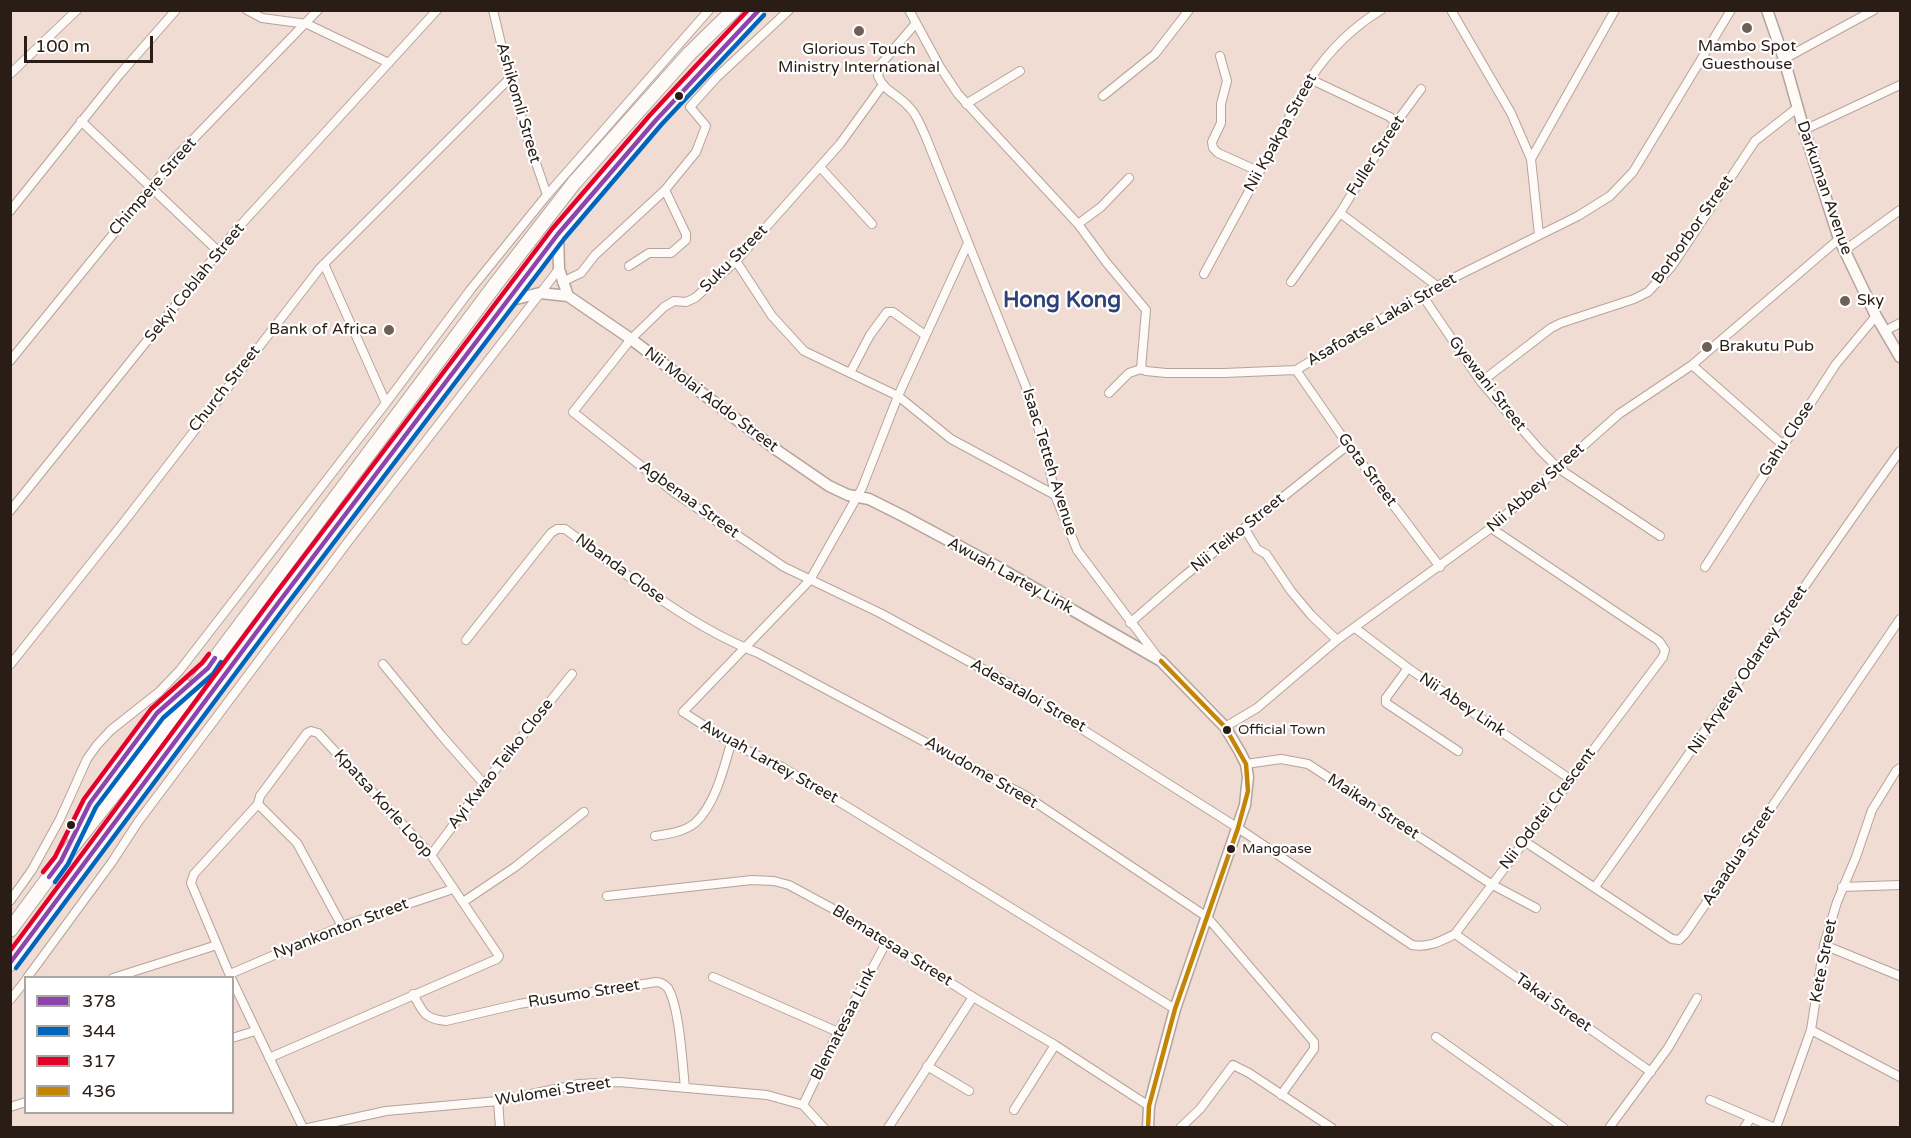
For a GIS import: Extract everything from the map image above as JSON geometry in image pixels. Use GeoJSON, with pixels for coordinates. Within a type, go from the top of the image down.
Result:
{"type":"FeatureCollection","features":[{"type":"Feature","properties":{"kind":"highway"},"geometry":{"type":"LineString","coordinates":[[10,930],[61,861],[90,802],[157,713],[208,668],[574,183],[689,54],[734,10]]}},
{"type":"Feature","properties":{"kind":"highway"},"geometry":{"type":"LineString","coordinates":[[10,964],[279,602],[558,234],[586,199],[705,66],[759,10]]}},
{"type":"Feature","properties":{"kind":"street"},"geometry":{"type":"LineString","coordinates":[[10,74],[76,10]]}},
{"type":"Feature","properties":{"kind":"street"},"geometry":{"type":"LineString","coordinates":[[10,211],[81,121],[176,10]]}},
{"type":"Feature","properties":{"kind":"street"},"geometry":{"type":"LineString","coordinates":[[247,10],[262,18],[307,24],[388,63]]}},
{"type":"Feature","properties":{"kind":"street","name":"Chimpere Street"},"geometry":{"type":"LineString","coordinates":[[10,361],[175,158],[307,24],[318,10]]}},
{"type":"Feature","properties":{"kind":"street","name":"Sekyi Coblah Street"},"geometry":{"type":"LineString","coordinates":[[10,511],[151,338],[218,251],[437,10]]}},
{"type":"Feature","properties":{"kind":"street","name":"Ashikomli Street"},"geometry":{"type":"LineString","coordinates":[[493,10],[509,80],[547,195]]}},
{"type":"Feature","properties":{"kind":"street"},"geometry":{"type":"LineString","coordinates":[[10,901],[32,870],[60,819],[87,759],[97,745],[111,730],[159,692],[180,670],[387,403],[471,289],[547,195],[709,10]]}},
{"type":"Feature","properties":{"kind":"street"},"geometry":{"type":"LineString","coordinates":[[562,282],[581,273],[595,255],[665,190],[696,152],[706,126],[690,106],[717,77],[789,10]]}},
{"type":"Feature","properties":{"kind":"street"},"geometry":{"type":"LineString","coordinates":[[909,10],[948,79],[966,104],[1078,224],[1146,310],[1142,369],[1129,373],[1109,393]]}},
{"type":"Feature","properties":{"kind":"street"},"geometry":{"type":"LineString","coordinates":[[1103,96],[1155,54],[1190,10]]}},
{"type":"Feature","properties":{"kind":"street","name":"Nii Kpakpa Street"},"geometry":{"type":"LineString","coordinates":[[1204,274],[1258,171],[1323,59],[1357,26],[1381,10]]}},
{"type":"Feature","properties":{"kind":"street"},"geometry":{"type":"LineString","coordinates":[[1451,10],[1510,113],[1531,159],[1539,234]]}},
{"type":"Feature","properties":{"kind":"street"},"geometry":{"type":"LineString","coordinates":[[1531,159],[1615,10]]}},
{"type":"Feature","properties":{"kind":"street","name":"Asafoatse Lakai Street"},"geometry":{"type":"LineString","coordinates":[[1142,369],[1178,373],[1296,370],[1437,286],[1578,216],[1620,187],[1633,172],[1731,10]]}},
{"type":"Feature","properties":{"kind":"street","name":"Darkuman Avenue"},"geometry":{"type":"LineString","coordinates":[[1767,10],[1839,239],[1876,316],[1900,357]]}},
{"type":"Feature","properties":{"kind":"street"},"geometry":{"type":"LineString","coordinates":[[1784,59],[1874,10]]}},
{"type":"Feature","properties":{"kind":"street"},"geometry":{"type":"LineString","coordinates":[[882,86],[878,76],[881,64],[916,23]]}},
{"type":"Feature","properties":{"kind":"street"},"geometry":{"type":"LineString","coordinates":[[1220,56],[1227,81],[1221,104],[1221,123],[1212,142],[1213,148],[1218,153],[1258,171]]}},
{"type":"Feature","properties":{"kind":"street"},"geometry":{"type":"LineString","coordinates":[[966,104],[1020,71]]}},
{"type":"Feature","properties":{"kind":"street"},"geometry":{"type":"LineString","coordinates":[[1310,79],[1394,121]]}},
{"type":"Feature","properties":{"kind":"street","name":"Church Street"},"geometry":{"type":"LineString","coordinates":[[10,665],[127,518],[296,296],[324,264],[509,80]]}},
{"type":"Feature","properties":{"kind":"street"},"geometry":{"type":"LineString","coordinates":[[1804,130],[1900,85]]}},
{"type":"Feature","properties":{"kind":"street","name":"Suku Street"},"geometry":{"type":"LineString","coordinates":[[573,412],[631,339],[664,307],[674,302],[686,302],[695,298],[736,261],[840,144],[882,86]]}},
{"type":"Feature","properties":{"kind":"street","name":"Isaac Tetteh Avenue"},"geometry":{"type":"LineString","coordinates":[[882,86],[907,104],[916,115],[1026,387],[1048,460],[1055,495],[1077,550],[1161,661],[1225,727],[1246,764],[1248,791],[1238,828],[1175,1009],[1149,1106],[1148,1128]]}},
{"type":"Feature","properties":{"kind":"street","name":"Fuller Street"},"geometry":{"type":"LineString","coordinates":[[1420,89],[1394,121],[1340,213],[1437,286]]}},
{"type":"Feature","properties":{"kind":"street","name":"Borborbor Street"},"geometry":{"type":"LineString","coordinates":[[1481,382],[1551,328],[1648,292],[1672,266],[1755,141],[1797,108]]}},
{"type":"Feature","properties":{"kind":"street"},"geometry":{"type":"LineString","coordinates":[[81,121],[218,251]]}},
{"type":"Feature","properties":{"kind":"street"},"geometry":{"type":"LineString","coordinates":[[820,167],[872,224]]}},
{"type":"Feature","properties":{"kind":"street"},"geometry":{"type":"LineString","coordinates":[[1078,224],[1101,207],[1129,178]]}},
{"type":"Feature","properties":{"kind":"street"},"geometry":{"type":"LineString","coordinates":[[629,266],[654,251],[671,253],[686,240],[686,234],[665,190]]}},
{"type":"Feature","properties":{"kind":"street"},"geometry":{"type":"LineString","coordinates":[[1845,250],[1900,210]]}},
{"type":"Feature","properties":{"kind":"street"},"geometry":{"type":"LineString","coordinates":[[1292,282],[1340,213]]}},
{"type":"Feature","properties":{"kind":"street"},"geometry":{"type":"LineString","coordinates":[[558,234],[559,269],[568,297]]}},
{"type":"Feature","properties":{"kind":"street","name":"Nii Abbey Street"},"geometry":{"type":"LineString","coordinates":[[1225,727],[1257,708],[1337,640],[1491,528],[1619,414],[1692,365],[1839,239]]}},
{"type":"Feature","properties":{"kind":"street","name":"Awuah Lartey Street"},"geometry":{"type":"LineString","coordinates":[[968,243],[898,396],[857,498],[810,580],[683,712],[731,743],[782,767],[1175,1009]]}},
{"type":"Feature","properties":{"kind":"street"},"geometry":{"type":"LineString","coordinates":[[736,261],[772,316],[804,351],[898,396],[951,439],[1055,495]]}},
{"type":"Feature","properties":{"kind":"street"},"geometry":{"type":"LineString","coordinates":[[324,264],[387,403]]}},
{"type":"Feature","properties":{"kind":"street"},"geometry":{"type":"LineString","coordinates":[[28,976],[112,862],[138,822],[350,539],[559,269]]}},
{"type":"Feature","properties":{"kind":"street","name":"Nii Molai Addo Street"},"geometry":{"type":"LineString","coordinates":[[508,301],[540,293],[568,297],[631,339],[778,451],[829,486],[857,498]]}},
{"type":"Feature","properties":{"kind":"street","name":"Gyewani Street"},"geometry":{"type":"LineString","coordinates":[[1422,295],[1481,382],[1558,468],[1660,536]]}},
{"type":"Feature","properties":{"kind":"street"},"geometry":{"type":"LineString","coordinates":[[850,373],[870,334],[887,312],[893,312],[925,334]]}},
{"type":"Feature","properties":{"kind":"street","name":"Gahu Close"},"geometry":{"type":"LineString","coordinates":[[1705,567],[1836,364],[1876,316]]}},
{"type":"Feature","properties":{"kind":"street"},"geometry":{"type":"LineString","coordinates":[[1885,331],[1900,323]]}},
{"type":"Feature","properties":{"kind":"street"},"geometry":{"type":"LineString","coordinates":[[1692,365],[1783,446]]}},
{"type":"Feature","properties":{"kind":"street","name":"Gota Street"},"geometry":{"type":"LineString","coordinates":[[1296,370],[1348,445],[1440,567]]}},
{"type":"Feature","properties":{"kind":"street","name":"Agbenaa Street"},"geometry":{"type":"LineString","coordinates":[[573,412],[675,493],[784,567],[810,580]]}},
{"type":"Feature","properties":{"kind":"street","name":"Nii Teiko Street"},"geometry":{"type":"LineString","coordinates":[[1130,623],[1348,445]]}},
{"type":"Feature","properties":{"kind":"street","name":"Nii Aryetey Odartey Street"},"geometry":{"type":"LineString","coordinates":[[1595,888],[1900,451]]}},
{"type":"Feature","properties":{"kind":"street","name":"Awuah Lartey Link"},"geometry":{"type":"LineString","coordinates":[[857,498],[868,499],[903,516],[996,566],[1161,661]]}},
{"type":"Feature","properties":{"kind":"street","name":"Nii Odotei Crescent"},"geometry":{"type":"LineString","coordinates":[[1455,934],[1663,657],[1665,650],[1659,641],[1491,528]]}},
{"type":"Feature","properties":{"kind":"street","name":"Nbanda Close"},"geometry":{"type":"LineString","coordinates":[[466,640],[551,533],[557,529],[565,529],[647,590],[720,636],[744,648]]}},
{"type":"Feature","properties":{"kind":"street"},"geometry":{"type":"LineString","coordinates":[[1245,529],[1257,549],[1266,554],[1304,607],[1337,640]]}},
{"type":"Feature","properties":{"kind":"street","name":"Adesataloi Street"},"geometry":{"type":"LineString","coordinates":[[810,580],[880,613],[1014,686],[1238,828]]}},
{"type":"Feature","properties":{"kind":"street","name":"Asaadua Street"},"geometry":{"type":"LineString","coordinates":[[1524,841],[1672,939],[1679,940],[1900,619]]}},
{"type":"Feature","properties":{"kind":"street","name":"Nii Abey Link"},"geometry":{"type":"LineString","coordinates":[[1355,628],[1408,668],[1570,779]]}},
{"type":"Feature","properties":{"kind":"street","name":"Awudome Street"},"geometry":{"type":"LineString","coordinates":[[744,648],[758,653],[1026,796],[1207,917],[1314,1042],[1314,1049],[1281,1095]]}},
{"type":"Feature","properties":{"kind":"street"},"geometry":{"type":"LineString","coordinates":[[383,664],[484,784]]}},
{"type":"Feature","properties":{"kind":"street"},"geometry":{"type":"LineString","coordinates":[[1408,668],[1386,698],[1386,703],[1458,752]]}},
{"type":"Feature","properties":{"kind":"street","name":"Ayi Kwao Teiko Close"},"geometry":{"type":"LineString","coordinates":[[431,855],[484,784],[572,674]]}},
{"type":"Feature","properties":{"kind":"street","name":"Kpatsa Korle Loop"},"geometry":{"type":"LineString","coordinates":[[217,945],[190,883],[194,874],[258,804],[260,796],[307,733],[315,731],[431,855],[498,953],[497,959],[269,1058]]}},
{"type":"Feature","properties":{"kind":"street"},"geometry":{"type":"LineString","coordinates":[[655,836],[685,829],[695,823],[707,806],[721,777],[731,743]]}},
{"type":"Feature","properties":{"kind":"street","name":"Maikan Street"},"geometry":{"type":"LineString","coordinates":[[1246,764],[1281,759],[1308,764],[1491,884],[1536,908]]}},
{"type":"Feature","properties":{"kind":"street","name":"Kete Street"},"geometry":{"type":"LineString","coordinates":[[1775,1128],[1811,1030],[1824,945],[1842,887],[1872,810],[1900,768]]}},
{"type":"Feature","properties":{"kind":"street"},"geometry":{"type":"LineString","coordinates":[[258,804],[297,843],[310,863],[342,926]]}},
{"type":"Feature","properties":{"kind":"street"},"geometry":{"type":"LineString","coordinates":[[463,902],[515,867],[584,812]]}},
{"type":"Feature","properties":{"kind":"street"},"geometry":{"type":"LineString","coordinates":[[1238,828],[1412,945],[1432,945],[1455,934]]}},
{"type":"Feature","properties":{"kind":"street","name":"Blematesaa Street"},"geometry":{"type":"LineString","coordinates":[[607,896],[752,880],[774,881],[789,885],[837,911],[973,997],[1055,1045],[1149,1106]]}},
{"type":"Feature","properties":{"kind":"street"},"geometry":{"type":"LineString","coordinates":[[1842,887],[1900,885]]}},
{"type":"Feature","properties":{"kind":"street","name":"Nyankonton Street"},"geometry":{"type":"LineString","coordinates":[[233,976],[342,926],[453,889]]}},
{"type":"Feature","properties":{"kind":"street","name":"Takai Street"},"geometry":{"type":"LineString","coordinates":[[1455,934],[1651,1072]]}},
{"type":"Feature","properties":{"kind":"street","name":"Blematesaa Link"},"geometry":{"type":"LineString","coordinates":[[803,1105],[838,1032],[886,943]]}},
{"type":"Feature","properties":{"kind":"street"},"geometry":{"type":"LineString","coordinates":[[120,976],[217,945],[231,976]]}},
{"type":"Feature","properties":{"kind":"street"},"geometry":{"type":"LineString","coordinates":[[1824,945],[1900,976]]}},
{"type":"Feature","properties":{"kind":"street"},"geometry":{"type":"LineString","coordinates":[[713,977],[838,1032]]}},
{"type":"Feature","properties":{"kind":"street"},"geometry":{"type":"LineString","coordinates":[[10,1000],[24,982]]}},
{"type":"Feature","properties":{"kind":"street","name":"Rusumo Street"},"geometry":{"type":"LineString","coordinates":[[413,994],[426,1016],[446,1021],[519,1004],[656,982],[663,983],[675,1007],[685,1087]]}},
{"type":"Feature","properties":{"kind":"street"},"geometry":{"type":"LineString","coordinates":[[234,984],[303,1128]]}},
{"type":"Feature","properties":{"kind":"street"},"geometry":{"type":"LineString","coordinates":[[888,1128],[973,997]]}},
{"type":"Feature","properties":{"kind":"street"},"geometry":{"type":"LineString","coordinates":[[1609,1128],[1677,1035],[1697,998]]}},
{"type":"Feature","properties":{"kind":"street"},"geometry":{"type":"LineString","coordinates":[[1811,1030],[1900,1077]]}},
{"type":"Feature","properties":{"kind":"street"},"geometry":{"type":"LineString","coordinates":[[234,1037],[255,1031]]}},
{"type":"Feature","properties":{"kind":"street"},"geometry":{"type":"LineString","coordinates":[[1436,1037],[1564,1128]]}},
{"type":"Feature","properties":{"kind":"street"},"geometry":{"type":"LineString","coordinates":[[1014,1110],[1055,1045]]}},
{"type":"Feature","properties":{"kind":"street"},"geometry":{"type":"LineString","coordinates":[[1180,1128],[1200,1109],[1233,1065],[1249,1073],[1332,1128]]}},
{"type":"Feature","properties":{"kind":"street"},"geometry":{"type":"LineString","coordinates":[[927,1066],[969,1091]]}},
{"type":"Feature","properties":{"kind":"street","name":"Wulomei Street"},"geometry":{"type":"LineString","coordinates":[[308,1128],[386,1111],[498,1101],[599,1082],[767,1095],[803,1105]]}},
{"type":"Feature","properties":{"kind":"street"},"geometry":{"type":"LineString","coordinates":[[1710,1100],[1775,1128]]}},
{"type":"Feature","properties":{"kind":"street"},"geometry":{"type":"LineString","coordinates":[[498,1101],[500,1128]]}},
{"type":"Feature","properties":{"kind":"street"},"geometry":{"type":"LineString","coordinates":[[803,1105],[824,1128]]}},
{"type":"Feature","properties":{"kind":"street"},"geometry":{"type":"LineString","coordinates":[[1744,1128],[1750,1119]]}},
{"type":"Feature","properties":{"kind":"transit line","name":"317"},"geometry":{"type":"LineString","coordinates":[[10,951],[273,597],[552,229],[650,115],[748,10]]}},
{"type":"Feature","properties":{"kind":"transit line","name":"378"},"geometry":{"type":"LineString","coordinates":[[10,963],[279,602],[558,234],[656,120],[759,10]]}},
{"type":"Feature","properties":{"kind":"transit line","name":"344"},"geometry":{"type":"LineString","coordinates":[[16,968],[285,607],[564,239],[661,125],[764,15]]}},
{"type":"Feature","properties":{"kind":"transit line","name":"317"},"geometry":{"type":"LineString","coordinates":[[43,872],[55,857],[84,799],[151,709],[209,654]]}},
{"type":"Feature","properties":{"kind":"transit line","name":"378"},"geometry":{"type":"LineString","coordinates":[[49,877],[61,861],[90,803],[157,713],[208,668],[215,658]]}},
{"type":"Feature","properties":{"kind":"transit line","name":"436"},"geometry":{"type":"LineString","coordinates":[[1148,1128],[1149,1106],[1175,1009],[1238,828],[1248,791],[1246,764],[1225,727],[1161,661]]}},
{"type":"Feature","properties":{"kind":"transit line","name":"344"},"geometry":{"type":"LineString","coordinates":[[55,882],[68,864],[96,807],[163,718],[213,674],[221,662]]}},
{"type":"Feature","properties":{"kind":"place","name":"Mambo Spot Guesthouse"},"geometry":{"type":"Point","coordinates":[1747,28]}},
{"type":"Feature","properties":{"kind":"place","name":"Glorious Touch Ministry International"},"geometry":{"type":"Point","coordinates":[859,31]}},
{"type":"Feature","properties":{"kind":"place","name":"Sky"},"geometry":{"type":"Point","coordinates":[1845,301]}},
{"type":"Feature","properties":{"kind":"place","name":"Bank of Africa"},"geometry":{"type":"Point","coordinates":[389,330]}},
{"type":"Feature","properties":{"kind":"place","name":"Brakutu Pub"},"geometry":{"type":"Point","coordinates":[1707,347]}},
{"type":"Feature","properties":{"kind":"place","name":"Official Town"},"geometry":{"type":"Point","coordinates":[1227,730]}},
{"type":"Feature","properties":{"kind":"place","name":"Mangoase"},"geometry":{"type":"Point","coordinates":[1231,849]}},
{"type":"Feature","properties":{"kind":"district","name":"Hong Kong"},"geometry":{"type":"Point","coordinates":[1062,301]}}]}
